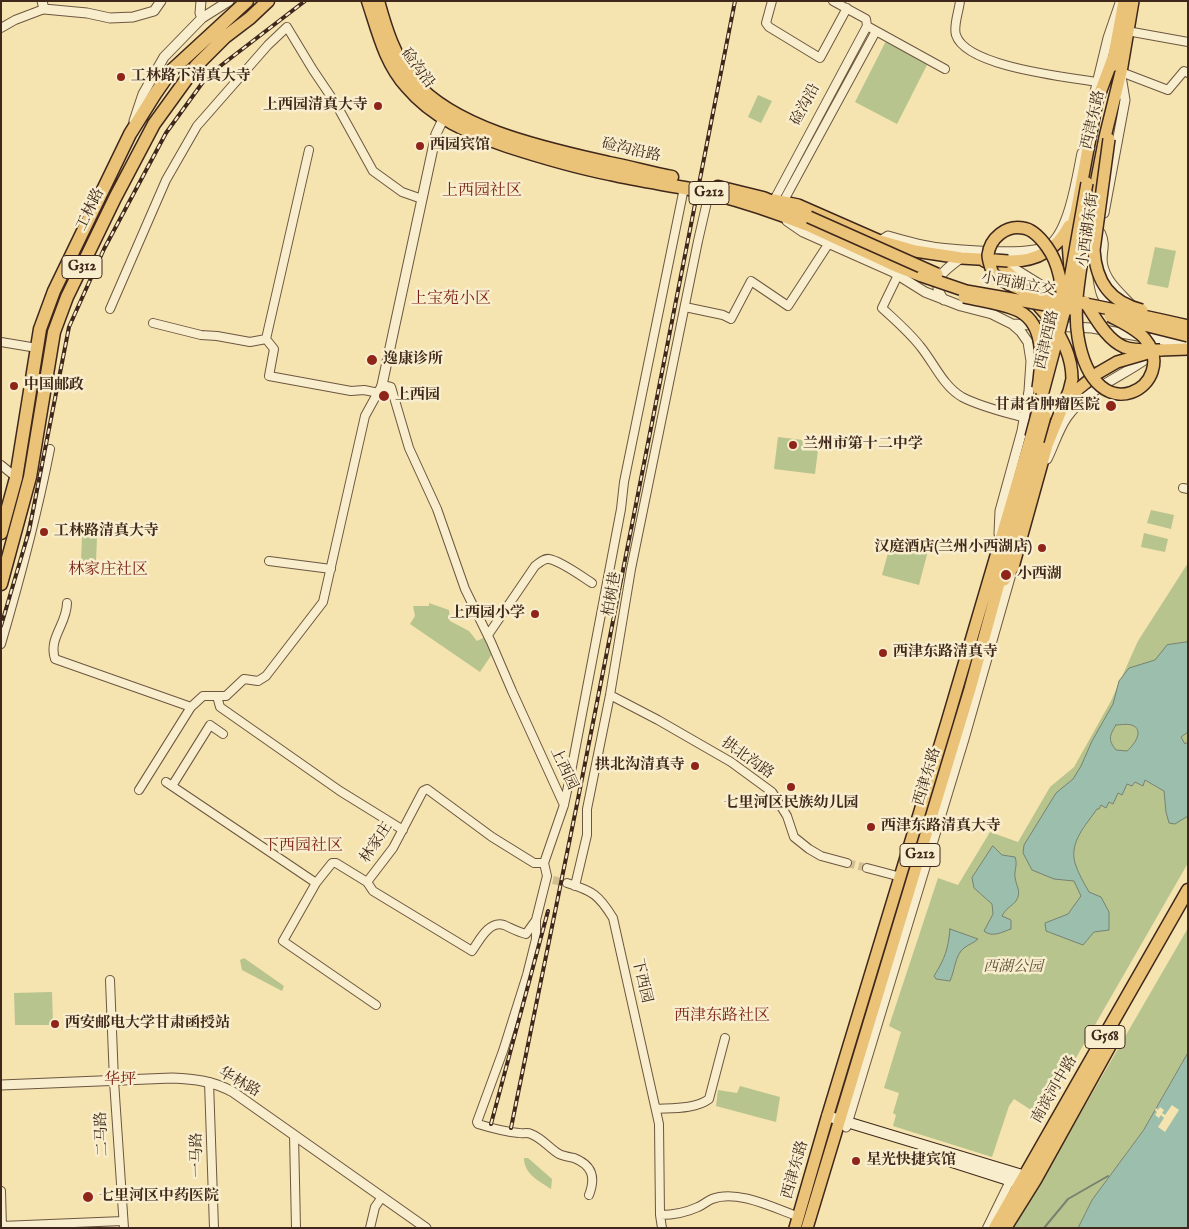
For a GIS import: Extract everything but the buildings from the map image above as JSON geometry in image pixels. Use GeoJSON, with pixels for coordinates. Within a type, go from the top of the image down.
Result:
{"type":"FeatureCollection","features":[{"type":"Feature","properties":{"kind":"highway","name":"工林路"},"geometry":{"type":"LineString","coordinates":[[1,533],[16,478],[37,348],[46,310],[130,134],[171,71],[247,1]]}},
{"type":"Feature","properties":{"kind":"highway","name":"工林路"},"geometry":{"type":"LineString","coordinates":[[1,584],[30,477],[52,341],[59,315],[115,198],[154,124],[196,66],[225,37],[268,1]]}},
{"type":"Feature","properties":{"kind":"highway","name":"硷沟沿"},"geometry":{"type":"LineString","coordinates":[[370,1],[376,27],[391,66],[419,100],[446,114]]}},
{"type":"Feature","properties":{"kind":"highway","name":"硷沟沿"},"geometry":{"type":"LineString","coordinates":[[378,1],[390,42],[400,61],[413,80],[446,114]]}},
{"type":"Feature","properties":{"kind":"highway","name":"硷沟沿路"},"geometry":{"type":"LineString","coordinates":[[446,114],[494,141],[540,156],[610,174],[773,203]]}},
{"type":"Feature","properties":{"kind":"highway","name":"硷沟沿路"},"geometry":{"type":"LineString","coordinates":[[446,114],[466,119],[497,132],[551,149],[782,205],[807,221]]}},
{"type":"Feature","properties":{"kind":"highway","name":"南滨河中路"},"geometry":{"type":"LineString","coordinates":[[1005,1228],[1024,1181],[1188,890]]}},
{"type":"Feature","properties":{"kind":"highway","name":"南滨河中路"},"geometry":{"type":"LineString","coordinates":[[995,1228],[1188,907]]}},
{"type":"Feature","properties":{"kind":"main road"},"geometry":{"type":"LineString","coordinates":[[1035,439],[1064,313],[1123,1]]}},
{"type":"Feature","properties":{"kind":"main road"},"geometry":{"type":"LineString","coordinates":[[1133,1],[1107,138],[1094,250],[1098,276],[1104,287],[1118,300],[1126,304],[1135,308],[1188,320]]}},
{"type":"Feature","properties":{"kind":"main road"},"geometry":{"type":"LineString","coordinates":[[1113,58],[1097,101],[1076,213],[1068,242],[1070,271],[1076,288],[1102,327],[1114,341],[1135,349],[1157,345],[1188,349]]}},
{"type":"Feature","properties":{"kind":"main road","name":"西津东路"},"geometry":{"type":"LineString","coordinates":[[1084,246],[1107,138]]}},
{"type":"Feature","properties":{"kind":"main road"},"geometry":{"type":"LineString","coordinates":[[773,203],[798,205],[880,241],[915,251],[961,258],[981,255],[995,260],[1008,261],[1034,259],[1045,253],[1057,244],[1076,213]]}},
{"type":"Feature","properties":{"kind":"main road"},"geometry":{"type":"LineString","coordinates":[[807,221],[954,281],[993,289],[1038,294]]}},
{"type":"Feature","properties":{"kind":"main road","name":"G212"},"geometry":{"type":"LineString","coordinates":[[807,221],[896,266],[922,276]]}},
{"type":"Feature","properties":{"kind":"main road"},"geometry":{"type":"LineString","coordinates":[[1038,294],[1010,286],[993,274],[988,256],[992,242],[1006,230],[1023,228],[1029,230],[1047,246],[1057,266],[1062,289],[1064,313]]}},
{"type":"Feature","properties":{"kind":"main road"},"geometry":{"type":"LineString","coordinates":[[1084,246],[1077,304],[1078,339],[1091,377],[1110,392],[1124,395],[1136,392],[1146,382],[1152,370],[1153,356],[1151,348],[1144,338],[1115,315]]}},
{"type":"Feature","properties":{"kind":"main road","name":"西津西路"},"geometry":{"type":"LineString","coordinates":[[1035,439],[1061,350],[1084,246]]}},
{"type":"Feature","properties":{"kind":"main road"},"geometry":{"type":"LineString","coordinates":[[981,255],[1006,271],[1051,320],[1070,356],[1072,365],[1070,391],[1047,445],[1013,567],[998,590]]}},
{"type":"Feature","properties":{"kind":"main road"},"geometry":{"type":"LineString","coordinates":[[922,276],[955,294],[1015,309],[1030,320],[1039,336],[1040,372],[1029,416],[1016,489]]}},
{"type":"Feature","properties":{"kind":"main road","name":"小西湖立交"},"geometry":{"type":"LineString","coordinates":[[922,276],[966,291],[1115,315],[1188,336]]}},
{"type":"Feature","properties":{"kind":"main road","name":"小西湖立交"},"geometry":{"type":"LineString","coordinates":[[1038,294],[1188,327]]}},
{"type":"Feature","properties":{"kind":"main road"},"geometry":{"type":"LineString","coordinates":[[1059,415],[1077,390],[1098,373],[1117,362],[1157,345]]}},
{"type":"Feature","properties":{"kind":"main road","name":"西津东路"},"geometry":{"type":"LineString","coordinates":[[797,1222],[998,546],[1016,489],[1035,439]]}},
{"type":"Feature","properties":{"kind":"main road","name":"西津东路"},"geometry":{"type":"LineString","coordinates":[[807,1228],[843,1124],[970,689],[998,590],[1035,439]]}},
{"type":"Feature","properties":{"kind":"main road"},"geometry":{"type":"LineString","coordinates":[[827,1118],[1024,1181]]}},
{"type":"Feature","properties":{"kind":"main road"},"geometry":{"type":"LineString","coordinates":[[843,1124],[1024,1181]]}},
{"type":"Feature","properties":{"kind":"street"},"geometry":{"type":"LineString","coordinates":[[1,28],[43,5],[110,18],[133,17],[154,11],[161,1]]}},
{"type":"Feature","properties":{"kind":"street"},"geometry":{"type":"LineString","coordinates":[[200,1],[202,18]]}},
{"type":"Feature","properties":{"kind":"street"},"geometry":{"type":"LineString","coordinates":[[130,134],[143,94],[164,57],[202,18],[229,1]]}},
{"type":"Feature","properties":{"kind":"street"},"geometry":{"type":"LineString","coordinates":[[772,1],[766,23],[769,27],[820,58],[847,8]]}},
{"type":"Feature","properties":{"kind":"street"},"geometry":{"type":"LineString","coordinates":[[833,1],[866,19],[867,26],[945,69]]}},
{"type":"Feature","properties":{"kind":"street"},"geometry":{"type":"LineString","coordinates":[[960,1],[955,33],[958,40],[965,47],[997,63],[1098,82]]}},
{"type":"Feature","properties":{"kind":"street"},"geometry":{"type":"LineString","coordinates":[[880,241],[888,236],[939,248],[981,255],[1038,250],[1051,244],[1058,235],[1067,215],[1074,192],[1108,38],[1116,14],[1123,1]]}},
{"type":"Feature","properties":{"kind":"street","name":"硷沟沿"},"geometry":{"type":"LineString","coordinates":[[773,203],[867,26]]}},
{"type":"Feature","properties":{"kind":"street"},"geometry":{"type":"LineString","coordinates":[[110,309],[166,180],[197,126],[268,45],[287,27],[336,104],[373,171],[402,192],[422,199]]}},
{"type":"Feature","properties":{"kind":"street","name":"硷沟沿"},"geometry":{"type":"LineString","coordinates":[[773,203],[876,31]]}},
{"type":"Feature","properties":{"kind":"street"},"geometry":{"type":"LineString","coordinates":[[1127,31],[1188,42]]}},
{"type":"Feature","properties":{"kind":"street"},"geometry":{"type":"LineString","coordinates":[[1121,72],[1168,90],[1184,71],[1188,73]]}},
{"type":"Feature","properties":{"kind":"street","name":"小西湖东街"},"geometry":{"type":"LineString","coordinates":[[1115,315],[1105,303],[1100,292],[1096,260],[1125,100],[1121,72]]}},
{"type":"Feature","properties":{"kind":"street"},"geometry":{"type":"LineString","coordinates":[[139,790],[191,706],[204,696],[226,696],[244,679],[258,681],[266,676],[323,602],[365,416],[380,389],[436,134],[446,114]]}},
{"type":"Feature","properties":{"kind":"street"},"geometry":{"type":"LineString","coordinates":[[309,150],[266,339],[274,350],[269,376],[351,391],[380,389]]}},
{"type":"Feature","properties":{"kind":"street"},"geometry":{"type":"LineString","coordinates":[[367,882],[373,891],[472,951],[484,934],[496,925],[502,924],[517,932],[526,934],[536,920],[550,878],[544,863],[564,805],[621,509],[624,482],[684,188]]}},
{"type":"Feature","properties":{"kind":"street"},"geometry":{"type":"LineString","coordinates":[[1074,192],[1076,213]]}},
{"type":"Feature","properties":{"kind":"street","name":"柏树巷"},"geometry":{"type":"LineString","coordinates":[[575,886],[588,834],[587,808],[610,695],[632,569],[709,193]]}},
{"type":"Feature","properties":{"kind":"street"},"geometry":{"type":"LineString","coordinates":[[773,203],[803,232],[898,275],[925,292],[944,300],[992,314],[1012,324],[1092,328],[1157,345],[1188,342]]}},
{"type":"Feature","properties":{"kind":"street"},"geometry":{"type":"LineString","coordinates":[[1101,232],[1105,242],[1102,263],[1108,279],[1146,320],[1157,345]]}},
{"type":"Feature","properties":{"kind":"street"},"geometry":{"type":"LineString","coordinates":[[685,307],[723,315],[731,319],[751,281],[788,306],[829,243]]}},
{"type":"Feature","properties":{"kind":"street"},"geometry":{"type":"LineString","coordinates":[[981,255],[1052,292],[1115,315],[1188,327]]}},
{"type":"Feature","properties":{"kind":"street"},"geometry":{"type":"LineString","coordinates":[[944,300],[939,294],[938,286],[943,272],[961,258]]}},
{"type":"Feature","properties":{"kind":"street"},"geometry":{"type":"LineString","coordinates":[[898,275],[882,308],[921,346],[944,380],[956,392],[967,399],[1029,416]]}},
{"type":"Feature","properties":{"kind":"street"},"geometry":{"type":"LineString","coordinates":[[153,323],[201,335],[250,342],[266,339]]}},
{"type":"Feature","properties":{"kind":"street","name":"西津东路"},"geometry":{"type":"LineString","coordinates":[[998,546],[1000,511],[1029,416],[1031,361],[1028,342],[1012,324]]}},
{"type":"Feature","properties":{"kind":"street"},"geometry":{"type":"LineString","coordinates":[[1173,342],[1175,326]]}},
{"type":"Feature","properties":{"kind":"street"},"geometry":{"type":"LineString","coordinates":[[1,342],[37,348]]}},
{"type":"Feature","properties":{"kind":"street"},"geometry":{"type":"LineString","coordinates":[[1041,467],[1068,416],[1084,400],[1161,348],[1173,342]]}},
{"type":"Feature","properties":{"kind":"street"},"geometry":{"type":"LineString","coordinates":[[1148,358],[1153,347],[1157,345]]}},
{"type":"Feature","properties":{"kind":"street","name":"上西园"},"geometry":{"type":"LineString","coordinates":[[380,389],[391,386],[409,448],[437,509],[465,589],[488,635],[564,805]]}},
{"type":"Feature","properties":{"kind":"street"},"geometry":{"type":"LineString","coordinates":[[1,644],[23,570],[38,510],[50,449]]}},
{"type":"Feature","properties":{"kind":"street"},"geometry":{"type":"LineString","coordinates":[[1,465],[16,478],[30,477]]}},
{"type":"Feature","properties":{"kind":"street"},"geometry":{"type":"LineString","coordinates":[[488,635],[535,566],[545,559],[560,563],[592,583]]}},
{"type":"Feature","properties":{"kind":"street"},"geometry":{"type":"LineString","coordinates":[[269,560],[331,569]]}},
{"type":"Feature","properties":{"kind":"street","name":"西津东路"},"geometry":{"type":"LineString","coordinates":[[843,1124],[964,738],[1013,567]]}},
{"type":"Feature","properties":{"kind":"street"},"geometry":{"type":"LineString","coordinates":[[67,603],[67,613],[54,642],[53,653],[55,659],[191,706]]}},
{"type":"Feature","properties":{"kind":"street","name":"拱北沟路"},"geometry":{"type":"LineString","coordinates":[[610,695],[658,720],[730,762],[772,792],[787,816],[794,836],[809,849],[820,856],[847,863]]}},
{"type":"Feature","properties":{"kind":"street"},"geometry":{"type":"LineString","coordinates":[[217,696],[220,707],[367,809],[403,830]]}},
{"type":"Feature","properties":{"kind":"street"},"geometry":{"type":"LineString","coordinates":[[223,734],[210,725],[169,784],[316,884],[283,941],[376,1005]]}},
{"type":"Feature","properties":{"kind":"street","name":"林家庄"},"geometry":{"type":"LineString","coordinates":[[316,884],[332,863],[336,863],[367,882],[393,848],[423,791],[428,789],[492,837],[534,863],[544,863]]}},
{"type":"Feature","properties":{"kind":"street"},"geometry":{"type":"LineString","coordinates":[[867,868],[901,877]]}},
{"type":"Feature","properties":{"kind":"street","name":"下西园"},"geometry":{"type":"LineString","coordinates":[[567,883],[592,892],[613,918],[659,1124],[660,1215],[662,1228]]}},
{"type":"Feature","properties":{"kind":"street"},"geometry":{"type":"LineString","coordinates":[[536,920],[536,939],[527,975],[497,1068],[477,1122],[485,1126],[520,1134],[528,1133],[541,1139],[559,1154],[586,1165],[593,1184],[589,1195]]}},
{"type":"Feature","properties":{"kind":"street","name":"二马路"},"geometry":{"type":"LineString","coordinates":[[110,980],[123,1225]]}},
{"type":"Feature","properties":{"kind":"street"},"geometry":{"type":"LineString","coordinates":[[656,1109],[679,1108],[702,1103],[709,1099],[724,1038]]}},
{"type":"Feature","properties":{"kind":"street","name":"华林路"},"geometry":{"type":"LineString","coordinates":[[1,1085],[172,1078],[209,1082],[233,1092],[426,1228]]}},
{"type":"Feature","properties":{"kind":"street","name":"一马路"},"geometry":{"type":"LineString","coordinates":[[209,1082],[214,1228]]}},
{"type":"Feature","properties":{"kind":"street"},"geometry":{"type":"LineString","coordinates":[[294,1135],[296,1228]]}},
{"type":"Feature","properties":{"kind":"street"},"geometry":{"type":"LineString","coordinates":[[987,1228],[1024,1181]]}},
{"type":"Feature","properties":{"kind":"street"},"geometry":{"type":"LineString","coordinates":[[1,1191],[2,1226],[123,1225]]}},
{"type":"Feature","properties":{"kind":"street"},"geometry":{"type":"LineString","coordinates":[[660,1215],[678,1215],[700,1207],[711,1200],[725,1196],[738,1196],[797,1222]]}},
{"type":"Feature","properties":{"kind":"street"},"geometry":{"type":"LineString","coordinates":[[370,1228],[375,1208],[382,1197]]}},
{"type":"Feature","properties":{"kind":"green space"},"geometry":{"type":"Polygon","coordinates":[[[886,41],[928,63],[897,124],[855,102],[886,41]]]}},
{"type":"Feature","properties":{"kind":"green space"},"geometry":{"type":"Polygon","coordinates":[[[758,95],[772,101],[761,123],[748,117],[758,95]]]}},
{"type":"Feature","properties":{"kind":"green space"},"geometry":{"type":"Polygon","coordinates":[[[1155,247],[1176,251],[1168,288],[1147,284],[1155,247]]]}},
{"type":"Feature","properties":{"kind":"green space"},"geometry":{"type":"Polygon","coordinates":[[[778,437],[819,442],[815,474],[774,469],[778,437]]]}},
{"type":"Feature","properties":{"kind":"green space"},"geometry":{"type":"Polygon","coordinates":[[[1151,510],[1174,515],[1171,529],[1147,523],[1151,510]]]}},
{"type":"Feature","properties":{"kind":"green space"},"geometry":{"type":"Polygon","coordinates":[[[1144,533],[1168,539],[1165,552],[1141,547],[1144,533]]]}},
{"type":"Feature","properties":{"kind":"green space"},"geometry":{"type":"Polygon","coordinates":[[[82,536],[97,537],[96,562],[81,562],[82,536]]]}},
{"type":"Feature","properties":{"kind":"green space"},"geometry":{"type":"Polygon","coordinates":[[[892,538],[929,547],[919,585],[882,575],[892,538]]]}},
{"type":"Feature","properties":{"kind":"green space","name":"西湖公园"},"geometry":{"type":"Polygon","coordinates":[[[1188,563],[1188,863],[1042,1117],[1014,1099],[1009,1106],[992,1157],[893,1126],[896,1115],[893,1113],[899,1093],[884,1088],[901,1032],[889,1026],[938,878],[958,885],[990,832],[1018,842],[1050,787],[1074,767],[1111,701],[1138,641],[1188,563]]]}},
{"type":"Feature","properties":{"kind":"green space"},"geometry":{"type":"Polygon","coordinates":[[[429,603],[449,610],[450,621],[469,631],[477,641],[485,637],[492,654],[480,672],[410,624],[415,616],[413,606],[429,606],[429,603]]]}},
{"type":"Feature","properties":{"kind":"green space"},"geometry":{"type":"Polygon","coordinates":[[[1188,928],[1188,1053],[1143,1131],[1092,1200],[1078,1228],[1011,1228],[1046,1173],[1188,928]]]}},
{"type":"Feature","properties":{"kind":"green space"},"geometry":{"type":"Polygon","coordinates":[[[244,958],[284,986],[282,991],[242,970],[240,960],[244,958]]]}},
{"type":"Feature","properties":{"kind":"green space"},"geometry":{"type":"Polygon","coordinates":[[[52,992],[53,1025],[15,1025],[14,993],[52,992]]]}},
{"type":"Feature","properties":{"kind":"green space"},"geometry":{"type":"Polygon","coordinates":[[[740,1086],[780,1097],[776,1122],[716,1106],[718,1090],[737,1093],[740,1086]]]}},
{"type":"Feature","properties":{"kind":"green space"},"geometry":{"type":"Polygon","coordinates":[[[524,1158],[528,1158],[552,1179],[551,1189],[529,1173],[524,1158]]]}},
{"type":"Feature","properties":{"kind":"shaded area"},"geometry":{"type":"Polygon","coordinates":[[[1188,642],[1188,732],[1181,737],[1185,744],[1188,742],[1188,816],[1175,824],[1169,823],[1164,791],[1145,780],[1143,786],[1135,782],[1132,786],[1127,784],[1122,795],[1118,793],[1113,804],[1109,802],[1106,808],[1101,805],[1097,809],[1076,841],[1074,855],[1075,863],[1089,892],[1101,897],[1109,912],[1109,930],[1094,932],[1083,945],[1046,931],[1045,923],[1068,914],[1081,896],[1074,881],[1054,879],[1032,870],[1023,853],[1024,845],[1056,793],[1073,779],[1081,766],[1092,741],[1113,704],[1119,681],[1129,668],[1155,660],[1167,645],[1188,642]],[[1127,724],[1116,725],[1110,738],[1111,741],[1116,750],[1127,751],[1138,735],[1137,729],[1127,724]]]}},
{"type":"Feature","properties":{"kind":"shaded area"},"geometry":{"type":"Polygon","coordinates":[[[993,846],[1002,855],[1015,857],[1015,877],[1019,892],[1016,901],[1002,916],[1011,920],[1011,929],[1001,933],[990,934],[984,931],[993,914],[992,904],[974,888],[972,878],[993,846]]]}},
{"type":"Feature","properties":{"kind":"shaded area"},"geometry":{"type":"Polygon","coordinates":[[[950,929],[978,939],[961,951],[950,981],[936,979],[934,976],[945,954],[950,929]]]}},
{"type":"Feature","properties":{"kind":"shaded area"},"geometry":{"type":"Polygon","coordinates":[[[1188,1053],[1188,1228],[1078,1228],[1092,1200],[1143,1131],[1188,1053]]]}},
{"type":"Feature","properties":{"kind":"pier"},"geometry":{"type":"Polygon","coordinates":[[[1172,1105],[1179,1110],[1165,1132],[1158,1127],[1164,1118],[1161,1115],[1159,1118],[1155,1115],[1157,1112],[1155,1110],[1156,1108],[1158,1110],[1160,1107],[1164,1110],[1162,1113],[1165,1115],[1172,1105]]]}},
{"type":"Feature","properties":{"kind":"waterway"},"geometry":{"type":"LineString","coordinates":[[1044,1228],[1068,1199],[1108,1176]]}},
{"type":"Feature","properties":{"kind":"tunnel"},"geometry":{"type":"LineString","coordinates":[[847,863],[867,868]]}},
{"type":"Feature","properties":{"kind":"tunnel"},"geometry":{"type":"LineString","coordinates":[[553,880],[567,883]]}},
{"type":"Feature","properties":{"kind":"railway"},"geometry":{"type":"LineString","coordinates":[[1,626],[29,531],[69,327],[104,249],[166,133],[203,82],[219,67],[305,1]]}},
{"type":"Feature","properties":{"kind":"railway"},"geometry":{"type":"LineString","coordinates":[[511,1128],[577,804],[735,1]]}},
{"type":"Feature","properties":{"kind":"railway"},"geometry":{"type":"LineString","coordinates":[[491,1124],[548,911]]}},
{"type":"Feature","properties":{"kind":"place","name":"工林路下清真大寺"},"geometry":{"type":"Point","coordinates":[121,77]}},
{"type":"Feature","properties":{"kind":"place","name":"上西园清真大寺"},"geometry":{"type":"Point","coordinates":[378,106]}},
{"type":"Feature","properties":{"kind":"place","name":"西园宾馆"},"geometry":{"type":"Point","coordinates":[420,146]}},
{"type":"Feature","properties":{"kind":"place","name":"逸康诊所"},"geometry":{"type":"Point","coordinates":[372,360]}},
{"type":"Feature","properties":{"kind":"place","name":"中国邮政"},"geometry":{"type":"Point","coordinates":[14,386]}},
{"type":"Feature","properties":{"kind":"place","name":"上西园"},"geometry":{"type":"Point","coordinates":[384,396]}},
{"type":"Feature","properties":{"kind":"place","name":"甘肃省肿瘤医院"},"geometry":{"type":"Point","coordinates":[1111,406]}},
{"type":"Feature","properties":{"kind":"place","name":"兰州市第十二中学"},"geometry":{"type":"Point","coordinates":[793,445]}},
{"type":"Feature","properties":{"kind":"place","name":"工林路清真大寺"},"geometry":{"type":"Point","coordinates":[44,532]}},
{"type":"Feature","properties":{"kind":"place","name":"汉庭酒店(兰州小西湖店)"},"geometry":{"type":"Point","coordinates":[1042,548]}},
{"type":"Feature","properties":{"kind":"place","name":"小西湖"},"geometry":{"type":"Point","coordinates":[1006,575]}},
{"type":"Feature","properties":{"kind":"place","name":"上西园小学"},"geometry":{"type":"Point","coordinates":[535,614]}},
{"type":"Feature","properties":{"kind":"place","name":"西津东路清真寺"},"geometry":{"type":"Point","coordinates":[883,653]}},
{"type":"Feature","properties":{"kind":"place","name":"拱北沟清真寺"},"geometry":{"type":"Point","coordinates":[695,766]}},
{"type":"Feature","properties":{"kind":"place","name":"七里河区民族幼儿园"},"geometry":{"type":"Point","coordinates":[791,787]}},
{"type":"Feature","properties":{"kind":"place","name":"西津东路清真大寺"},"geometry":{"type":"Point","coordinates":[871,827]}},
{"type":"Feature","properties":{"kind":"place","name":"西安邮电大学甘肃函授站"},"geometry":{"type":"Point","coordinates":[55,1024]}},
{"type":"Feature","properties":{"kind":"place","name":"星光快捷宾馆"},"geometry":{"type":"Point","coordinates":[856,1161]}},
{"type":"Feature","properties":{"kind":"place","name":"七里河区中药医院"},"geometry":{"type":"Point","coordinates":[88,1197]}},
{"type":"Feature","properties":{"kind":"district","name":"上西园社区"},"geometry":{"type":"Point","coordinates":[482,192]}},
{"type":"Feature","properties":{"kind":"district","name":"上宝苑小区"},"geometry":{"type":"Point","coordinates":[451,300]}},
{"type":"Feature","properties":{"kind":"district","name":"林家庄社区"},"geometry":{"type":"Point","coordinates":[108,571]}},
{"type":"Feature","properties":{"kind":"district","name":"下西园社区"},"geometry":{"type":"Point","coordinates":[303,847]}},
{"type":"Feature","properties":{"kind":"district","name":"西津东路社区"},"geometry":{"type":"Point","coordinates":[722,1017]}},
{"type":"Feature","properties":{"kind":"district","name":"华坪"},"geometry":{"type":"Point","coordinates":[120,1081]}}]}
